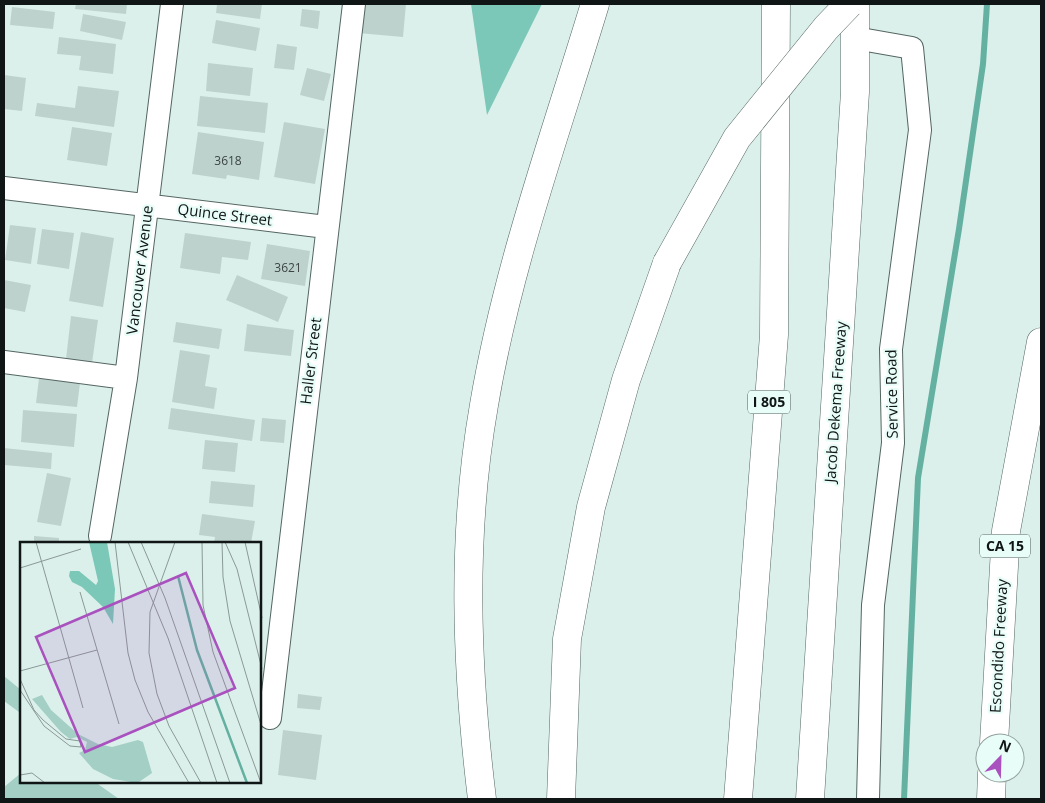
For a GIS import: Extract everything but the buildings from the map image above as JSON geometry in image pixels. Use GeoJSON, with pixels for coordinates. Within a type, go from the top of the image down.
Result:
{"type":"FeatureCollection","features":[{"type":"Feature","properties":{"kind":"highway"},"geometry":{"type":"LineString","coordinates":[[482,799],[473,726],[467,608],[472,501],[484,405],[500,324],[527,225],[595,4]]}},
{"type":"Feature","properties":{"kind":"highway","name":"I 805"},"geometry":{"type":"LineString","coordinates":[[738,799],[774,335],[776,4]]}},
{"type":"Feature","properties":{"kind":"highway"},"geometry":{"type":"LineString","coordinates":[[562,799],[567,639],[591,507],[626,380],[668,263],[737,138],[826,28],[849,4]]}},
{"type":"Feature","properties":{"kind":"highway","name":"Jacob Dekema Freeway"},"geometry":{"type":"LineString","coordinates":[[810,799],[856,92],[855,4]]}},
{"type":"Feature","properties":{"kind":"highway","name":"Escondido Freeway"},"geometry":{"type":"LineString","coordinates":[[995,733],[1006,531],[1041,342]]}},
{"type":"Feature","properties":{"kind":"highway"},"geometry":{"type":"LineString","coordinates":[[991,799],[992,783]]}},
{"type":"Feature","properties":{"kind":"street","name":"Vancouver Avenue"},"geometry":{"type":"LineString","coordinates":[[100,536],[126,378],[172,4]]}},
{"type":"Feature","properties":{"kind":"street","name":"Haller Street"},"geometry":{"type":"LineString","coordinates":[[270,718],[326,227],[354,4]]}},
{"type":"Feature","properties":{"kind":"street","name":"Service Road"},"geometry":{"type":"LineString","coordinates":[[855,38],[912,48],[920,130],[891,349],[893,443],[873,605],[868,799]]}},
{"type":"Feature","properties":{"kind":"street","name":"Quince Street"},"geometry":{"type":"LineString","coordinates":[[4,188],[148,207],[326,227]]}},
{"type":"Feature","properties":{"kind":"street"},"geometry":{"type":"LineString","coordinates":[[4,362],[126,378]]}},
{"type":"Feature","properties":{"kind":"green space"},"geometry":{"type":"Polygon","coordinates":[[[471,4],[542,4],[487,115],[471,4]]]}},
{"type":"Feature","properties":{"kind":"green space"},"geometry":{"type":"Polygon","coordinates":[[[4,676],[20,689],[20,715],[19,712],[4,701],[4,676]]]}},
{"type":"Feature","properties":{"kind":"green space"},"geometry":{"type":"Polygon","coordinates":[[[20,774],[20,783],[96,783],[119,799],[4,799],[4,787],[20,774]]]}},
{"type":"Feature","properties":{"kind":"waterway"},"geometry":{"type":"LineString","coordinates":[[904,799],[918,478],[959,229],[983,64],[987,4]]}}]}
